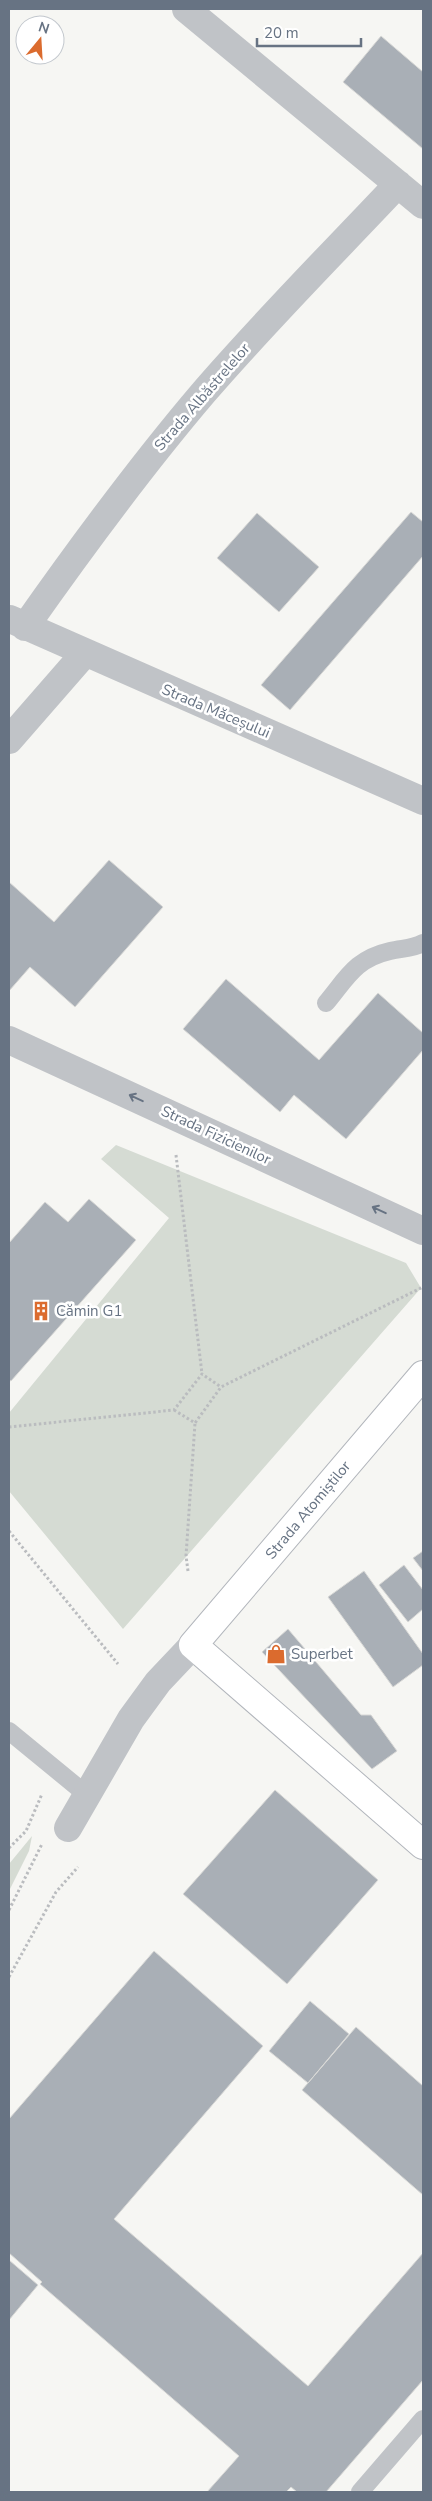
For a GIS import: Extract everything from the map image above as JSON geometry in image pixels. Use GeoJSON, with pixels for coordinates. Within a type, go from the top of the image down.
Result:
{"type":"FeatureCollection","features":[{"type":"Feature","properties":{"kind":"main road","name":"Strada Atomiștilor"},"geometry":{"type":"LineString","coordinates":[[193,1644],[423,1375]]}},
{"type":"Feature","properties":{"kind":"main road"},"geometry":{"type":"LineString","coordinates":[[193,1644],[423,1845]]}},
{"type":"Feature","properties":{"kind":"street"},"geometry":{"type":"LineString","coordinates":[[186,9],[423,205]]}},
{"type":"Feature","properties":{"kind":"street","name":"Strada Albăstrelelor"},"geometry":{"type":"LineString","coordinates":[[17,623],[204,391],[398,184]]}},
{"type":"Feature","properties":{"kind":"street","name":"Strada Măceșului"},"geometry":{"type":"LineString","coordinates":[[17,623],[84,654],[423,800]]}},
{"type":"Feature","properties":{"kind":"street"},"geometry":{"type":"LineString","coordinates":[[9,740],[84,654]]}},
{"type":"Feature","properties":{"kind":"street","name":"Strada Fizicienilor"},"geometry":{"type":"LineString","coordinates":[[9,1040],[423,1231]]}},
{"type":"Feature","properties":{"kind":"street","name":"Strada Atomiștilor"},"geometry":{"type":"LineString","coordinates":[[68,1828],[131,1719],[158,1682],[193,1644]]}},
{"type":"Feature","properties":{"kind":"lane"},"geometry":{"type":"LineString","coordinates":[[326,1003],[360,962],[390,951],[414,948],[423,943]]}},
{"type":"Feature","properties":{"kind":"lane"},"geometry":{"type":"LineString","coordinates":[[9,1731],[87,1795]]}},
{"type":"Feature","properties":{"kind":"lane"},"geometry":{"type":"LineString","coordinates":[[360,2492],[423,2419]]}},
{"type":"Feature","properties":{"kind":"path"},"geometry":{"type":"LineString","coordinates":[[174,1410],[202,1374],[176,1155]]}},
{"type":"Feature","properties":{"kind":"path"},"geometry":{"type":"LineString","coordinates":[[188,1571],[186,1556],[195,1423],[221,1387],[423,1286]]}},
{"type":"Feature","properties":{"kind":"path"},"geometry":{"type":"LineString","coordinates":[[202,1374],[221,1387]]}},
{"type":"Feature","properties":{"kind":"path"},"geometry":{"type":"LineString","coordinates":[[9,1427],[174,1410],[195,1423]]}},
{"type":"Feature","properties":{"kind":"path"},"geometry":{"type":"LineString","coordinates":[[9,1531],[118,1664]]}},
{"type":"Feature","properties":{"kind":"path"},"geometry":{"type":"LineString","coordinates":[[9,1848],[26,1831],[54,1768]]}},
{"type":"Feature","properties":{"kind":"path"},"geometry":{"type":"LineString","coordinates":[[9,1977],[56,1892],[78,1867]]}},
{"type":"Feature","properties":{"kind":"shaded area"},"geometry":{"type":"Polygon","coordinates":[[[116,1145],[406,1263],[421,1288],[123,1629],[9,1491],[9,1413],[169,1218],[101,1159],[116,1145]]]}},
{"type":"Feature","properties":{"kind":"shaded area"},"geometry":{"type":"Polygon","coordinates":[[[32,1836],[29,1851],[9,1891],[9,1864],[32,1836]]]}},
{"type":"Feature","properties":{"kind":"building"},"geometry":{"type":"Polygon","coordinates":[[[381,36],[423,72],[423,149],[343,82],[381,36]]]}},
{"type":"Feature","properties":{"kind":"building"},"geometry":{"type":"Polygon","coordinates":[[[411,512],[423,522],[423,556],[290,710],[261,685],[411,512]]]}},
{"type":"Feature","properties":{"kind":"building"},"geometry":{"type":"Polygon","coordinates":[[[257,513],[319,567],[279,612],[217,558],[257,513]]]}},
{"type":"Feature","properties":{"kind":"building"},"geometry":{"type":"Polygon","coordinates":[[[109,860],[163,907],[75,1007],[30,967],[9,991],[9,882],[54,922],[109,860]]]}},
{"type":"Feature","properties":{"kind":"building"},"geometry":{"type":"Polygon","coordinates":[[[226,979],[319,1060],[378,993],[423,1033],[423,1050],[346,1139],[294,1095],[280,1112],[183,1029],[226,979]]]}},
{"type":"Feature","properties":{"kind":"building","name":"Cămin G1"},"geometry":{"type":"Polygon","coordinates":[[[89,1199],[136,1240],[11,1381],[9,1380],[9,1243],[45,1202],[68,1222],[89,1199]]]}},
{"type":"Feature","properties":{"kind":"building"},"geometry":{"type":"Polygon","coordinates":[[[423,1551],[423,1571],[413,1558],[423,1551]]]}},
{"type":"Feature","properties":{"kind":"building"},"geometry":{"type":"Polygon","coordinates":[[[404,1565],[423,1590],[423,1609],[408,1622],[379,1585],[404,1565]]]}},
{"type":"Feature","properties":{"kind":"building"},"geometry":{"type":"Polygon","coordinates":[[[364,1571],[423,1654],[423,1665],[393,1687],[328,1597],[364,1571]]]}},
{"type":"Feature","properties":{"kind":"building"},"geometry":{"type":"Polygon","coordinates":[[[288,1629],[361,1715],[371,1715],[397,1751],[372,1769],[262,1652],[288,1629]]]}},
{"type":"Feature","properties":{"kind":"building"},"geometry":{"type":"Polygon","coordinates":[[[275,1790],[378,1880],[287,1984],[183,1894],[275,1790]]]}},
{"type":"Feature","properties":{"kind":"building"},"geometry":{"type":"Polygon","coordinates":[[[154,1951],[263,2046],[114,2219],[308,2386],[423,2253],[423,2380],[326,2492],[297,2492],[291,2487],[286,2492],[207,2492],[239,2456],[40,2284],[42,2282],[9,2253],[9,2119],[154,1951]]]}},
{"type":"Feature","properties":{"kind":"building"},"geometry":{"type":"Polygon","coordinates":[[[310,2001],[349,2034],[308,2083],[269,2051],[310,2001]]]}},
{"type":"Feature","properties":{"kind":"building"},"geometry":{"type":"Polygon","coordinates":[[[356,2027],[423,2086],[423,2195],[302,2090],[356,2027]]]}},
{"type":"Feature","properties":{"kind":"building"},"geometry":{"type":"Polygon","coordinates":[[[9,2260],[38,2285],[9,2320],[9,2260]]]}},
{"type":"Feature","properties":{"kind":"place","name":"Cămin G1"},"geometry":{"type":"Point","coordinates":[41,1311]}},
{"type":"Feature","properties":{"kind":"place","name":"Superbet"},"geometry":{"type":"Point","coordinates":[276,1654]}}]}
